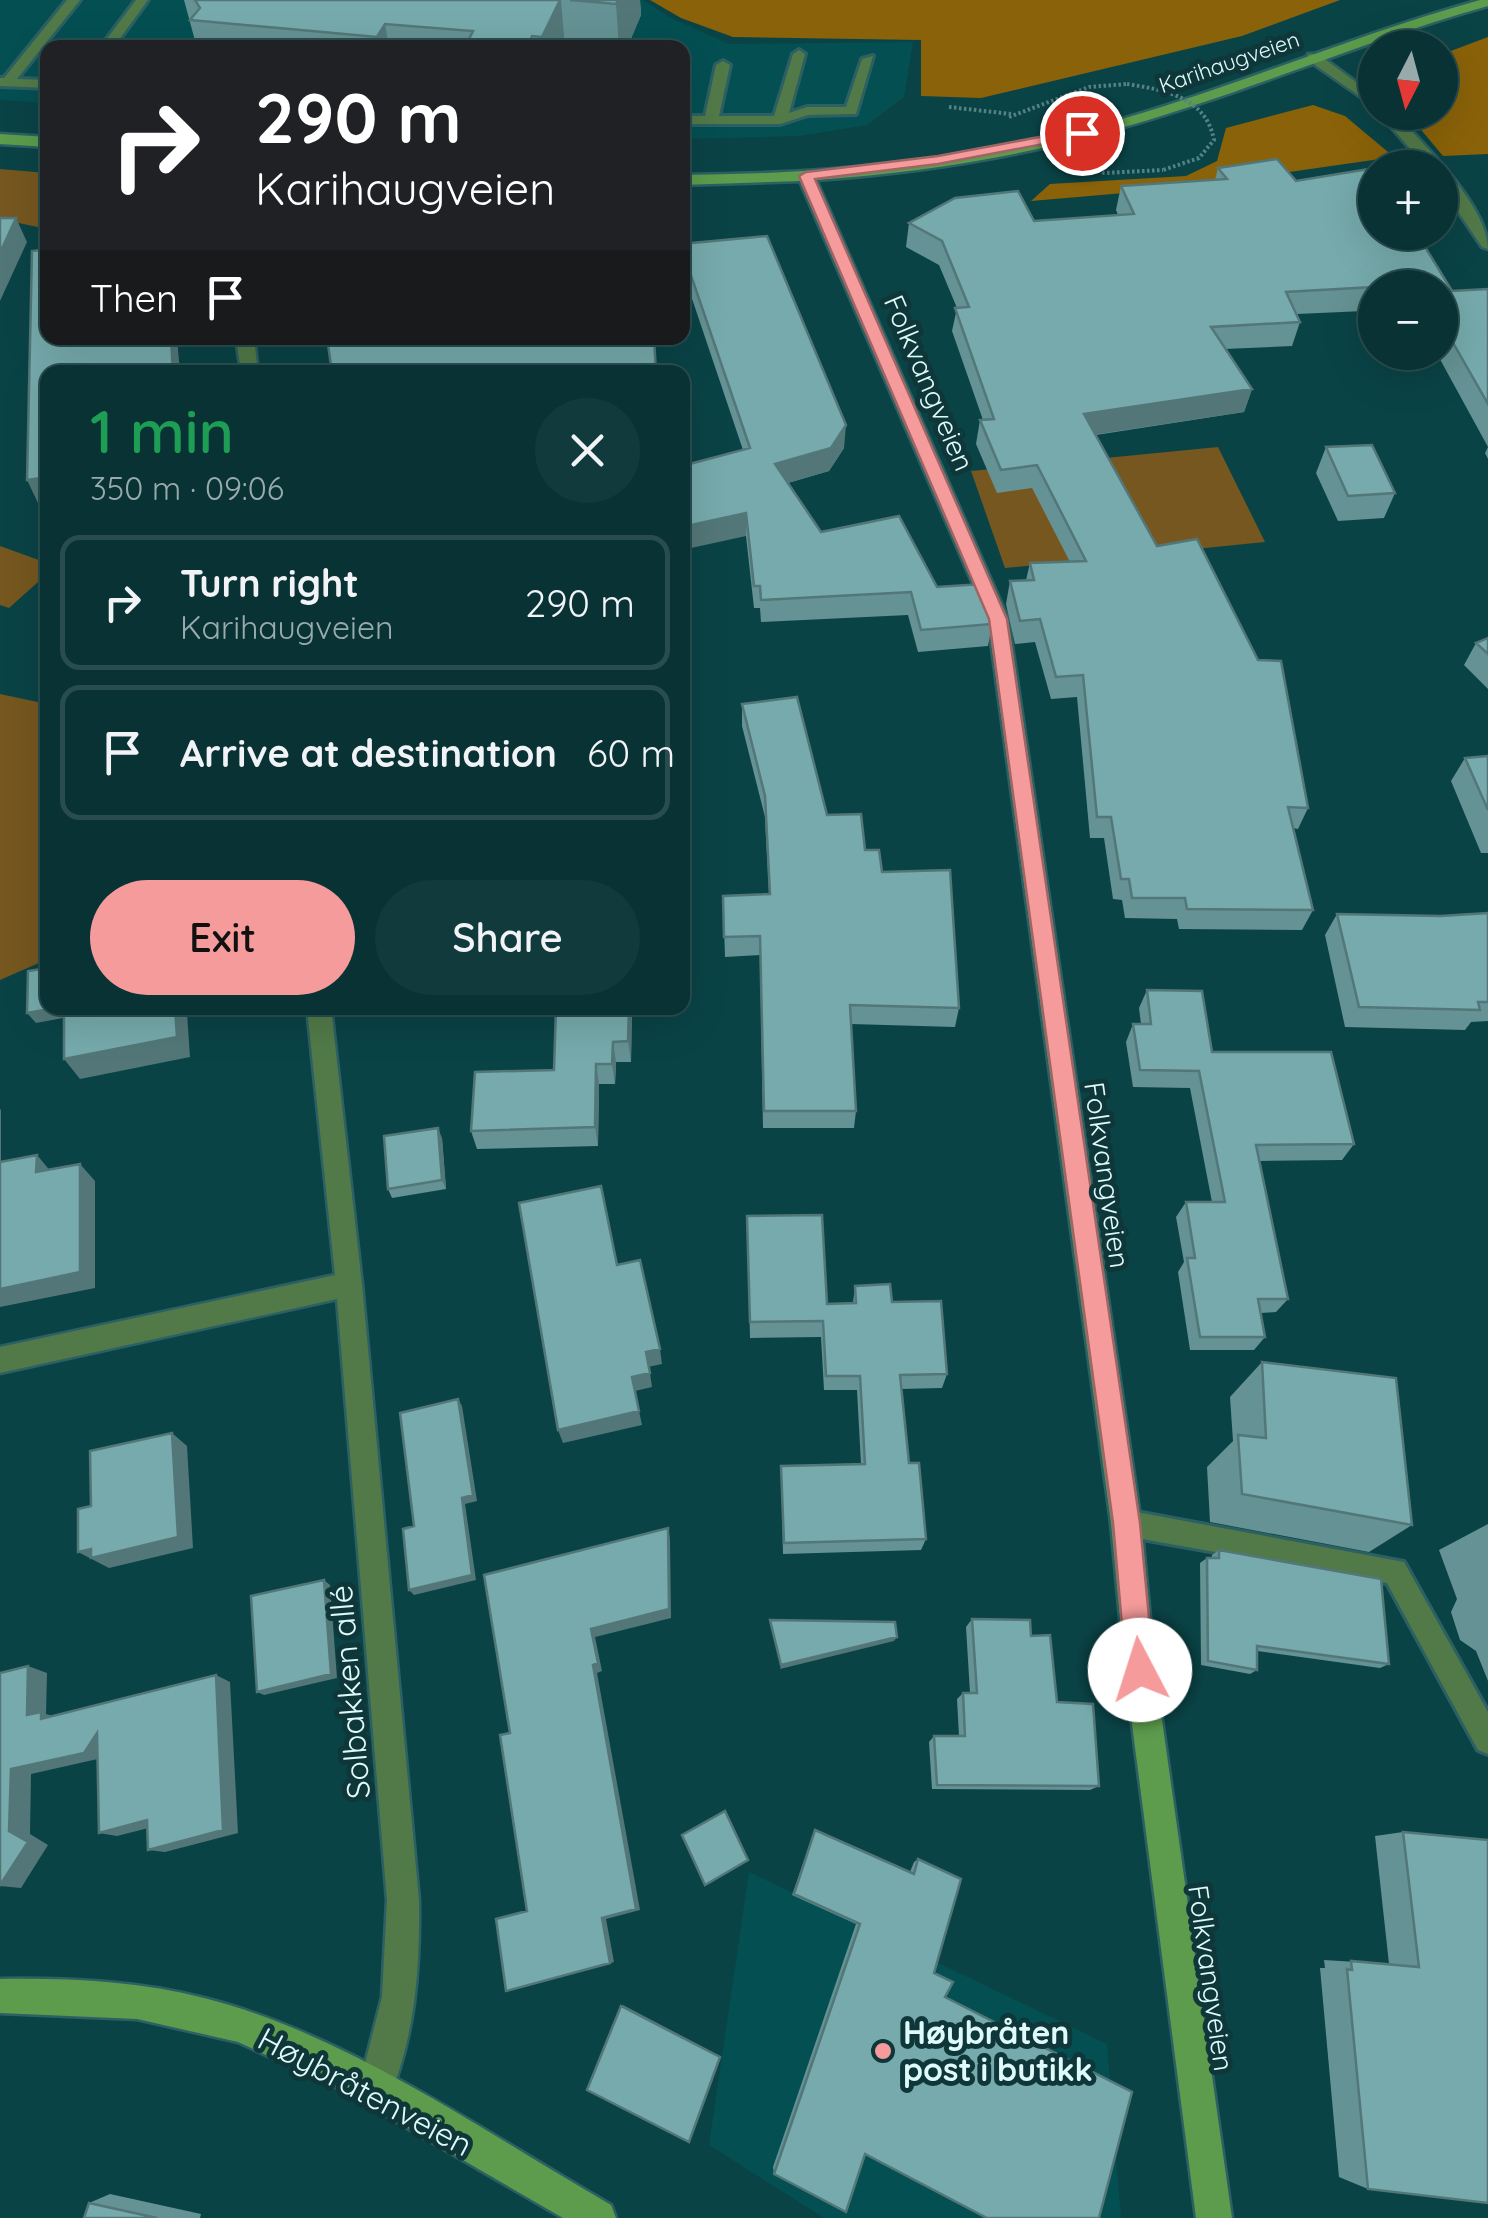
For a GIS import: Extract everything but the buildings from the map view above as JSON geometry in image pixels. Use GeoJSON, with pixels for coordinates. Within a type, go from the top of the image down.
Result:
{"type":"FeatureCollection","features":[{"type":"Feature","properties":{"kind":"street","name":"Karihaugveien"},"geometry":{"type":"LineString","coordinates":[[690,180],[806,176],[938,160],[1060,138],[1148,114],[1467,3],[1488,2]]}},
{"type":"Feature","properties":{"kind":"street"},"geometry":{"type":"LineString","coordinates":[[1312,57],[1358,91]]}},
{"type":"Feature","properties":{"kind":"street"},"geometry":{"type":"LineString","coordinates":[[1401,130],[1420,150]]}},
{"type":"Feature","properties":{"kind":"street"},"geometry":{"type":"LineString","coordinates":[[0,139],[40,142]]}},
{"type":"Feature","properties":{"kind":"street","name":"Folkvangveien"},"geometry":{"type":"LineString","coordinates":[[806,176],[998,619],[1126,1523],[1140,1670],[1214,2218]]}},
{"type":"Feature","properties":{"kind":"street"},"geometry":{"type":"LineString","coordinates":[[1458,200],[1488,244]]}},
{"type":"Feature","properties":{"kind":"street","name":"Solbakken allé"},"geometry":{"type":"LineString","coordinates":[[321,1015],[349,1284],[403,1900],[404,1973],[396,2029],[376,2091]]}},
{"type":"Feature","properties":{"kind":"street"},"geometry":{"type":"LineString","coordinates":[[0,1360],[349,1284]]}},
{"type":"Feature","properties":{"kind":"street","name":"Høybråtenveien"},"geometry":{"type":"LineString","coordinates":[[0,1996],[80,1996],[154,2004],[268,2036],[376,2091],[598,2218]]}},
{"type":"Feature","properties":{"kind":"lane"},"geometry":{"type":"LineString","coordinates":[[4,82],[74,0]]}},
{"type":"Feature","properties":{"kind":"lane"},"geometry":{"type":"LineString","coordinates":[[112,40],[142,0]]}},
{"type":"Feature","properties":{"kind":"lane"},"geometry":{"type":"LineString","coordinates":[[780,120],[798,54]]}},
{"type":"Feature","properties":{"kind":"lane"},"geometry":{"type":"LineString","coordinates":[[690,120],[780,120],[807,111],[851,112],[868,59]]}},
{"type":"Feature","properties":{"kind":"lane"},"geometry":{"type":"LineString","coordinates":[[711,121],[723,65]]}},
{"type":"Feature","properties":{"kind":"lane"},"geometry":{"type":"LineString","coordinates":[[4,82],[40,84]]}},
{"type":"Feature","properties":{"kind":"lane"},"geometry":{"type":"LineString","coordinates":[[1126,1523],[1395,1570],[1488,1740]]}},
{"type":"Feature","properties":{"kind":"path"},"geometry":{"type":"LineString","coordinates":[[949,107],[1011,114],[1089,87],[1127,84],[1184,98],[1198,107],[1214,129],[1214,140],[1199,158],[1163,170],[1104,174],[1083,163]]}},
{"type":"Feature","properties":{"kind":"path"},"geometry":{"type":"LineString","coordinates":[[1010,126],[1011,114]]}},
{"type":"Feature","properties":{"kind":"shaded area"},"geometry":{"type":"Polygon","coordinates":[[[0,0],[643,0],[669,17],[729,44],[913,42],[904,97],[867,125],[800,136],[690,139],[690,40],[40,40],[40,103],[0,100],[0,0]]]}},
{"type":"Feature","properties":{"kind":"shaded area"},"geometry":{"type":"Polygon","coordinates":[[[650,0],[1340,0],[1242,36],[981,98],[921,96],[921,40],[733,37],[681,18],[650,0]]]}},
{"type":"Feature","properties":{"kind":"shaded area"},"geometry":{"type":"Polygon","coordinates":[[[1488,37],[1488,154],[1458,155],[1458,150],[1438,150],[1421,130],[1458,130],[1458,48],[1488,37]]]}},
{"type":"Feature","properties":{"kind":"shaded area"},"geometry":{"type":"Polygon","coordinates":[[[1313,105],[1345,116],[1386,150],[1358,150],[1358,162],[1171,189],[1031,201],[1050,184],[1186,176],[1217,161],[1226,128],[1313,105]]]}},
{"type":"Feature","properties":{"kind":"shaded area"},"geometry":{"type":"Polygon","coordinates":[[[0,169],[40,172],[40,228],[0,219],[0,169]]]}},
{"type":"Feature","properties":{"kind":"shaded area"},"geometry":{"type":"Polygon","coordinates":[[[1218,447],[1265,542],[1005,568],[971,471],[1218,447]]]}},
{"type":"Feature","properties":{"kind":"shaded area"},"geometry":{"type":"Polygon","coordinates":[[[0,546],[40,560],[40,580],[9,608],[0,605],[0,546]]]}},
{"type":"Feature","properties":{"kind":"shaded area"},"geometry":{"type":"Polygon","coordinates":[[[0,694],[40,703],[40,962],[0,980],[0,694]]]}},
{"type":"Feature","properties":{"kind":"shaded area"},"geometry":{"type":"Polygon","coordinates":[[[749,1872],[1107,2044],[1121,2218],[824,2218],[709,2145],[749,1872]]]}},
{"type":"Feature","properties":{"kind":"place","name":"Høybråten post i butikk"},"geometry":{"type":"Point","coordinates":[883,2051]}},
{"type":"Feature","properties":{"kind":"route"},"geometry":{"type":"LineString","coordinates":[[1082,133],[938,160],[806,176],[998,619],[1126,1523],[1140,1670]]}}]}
